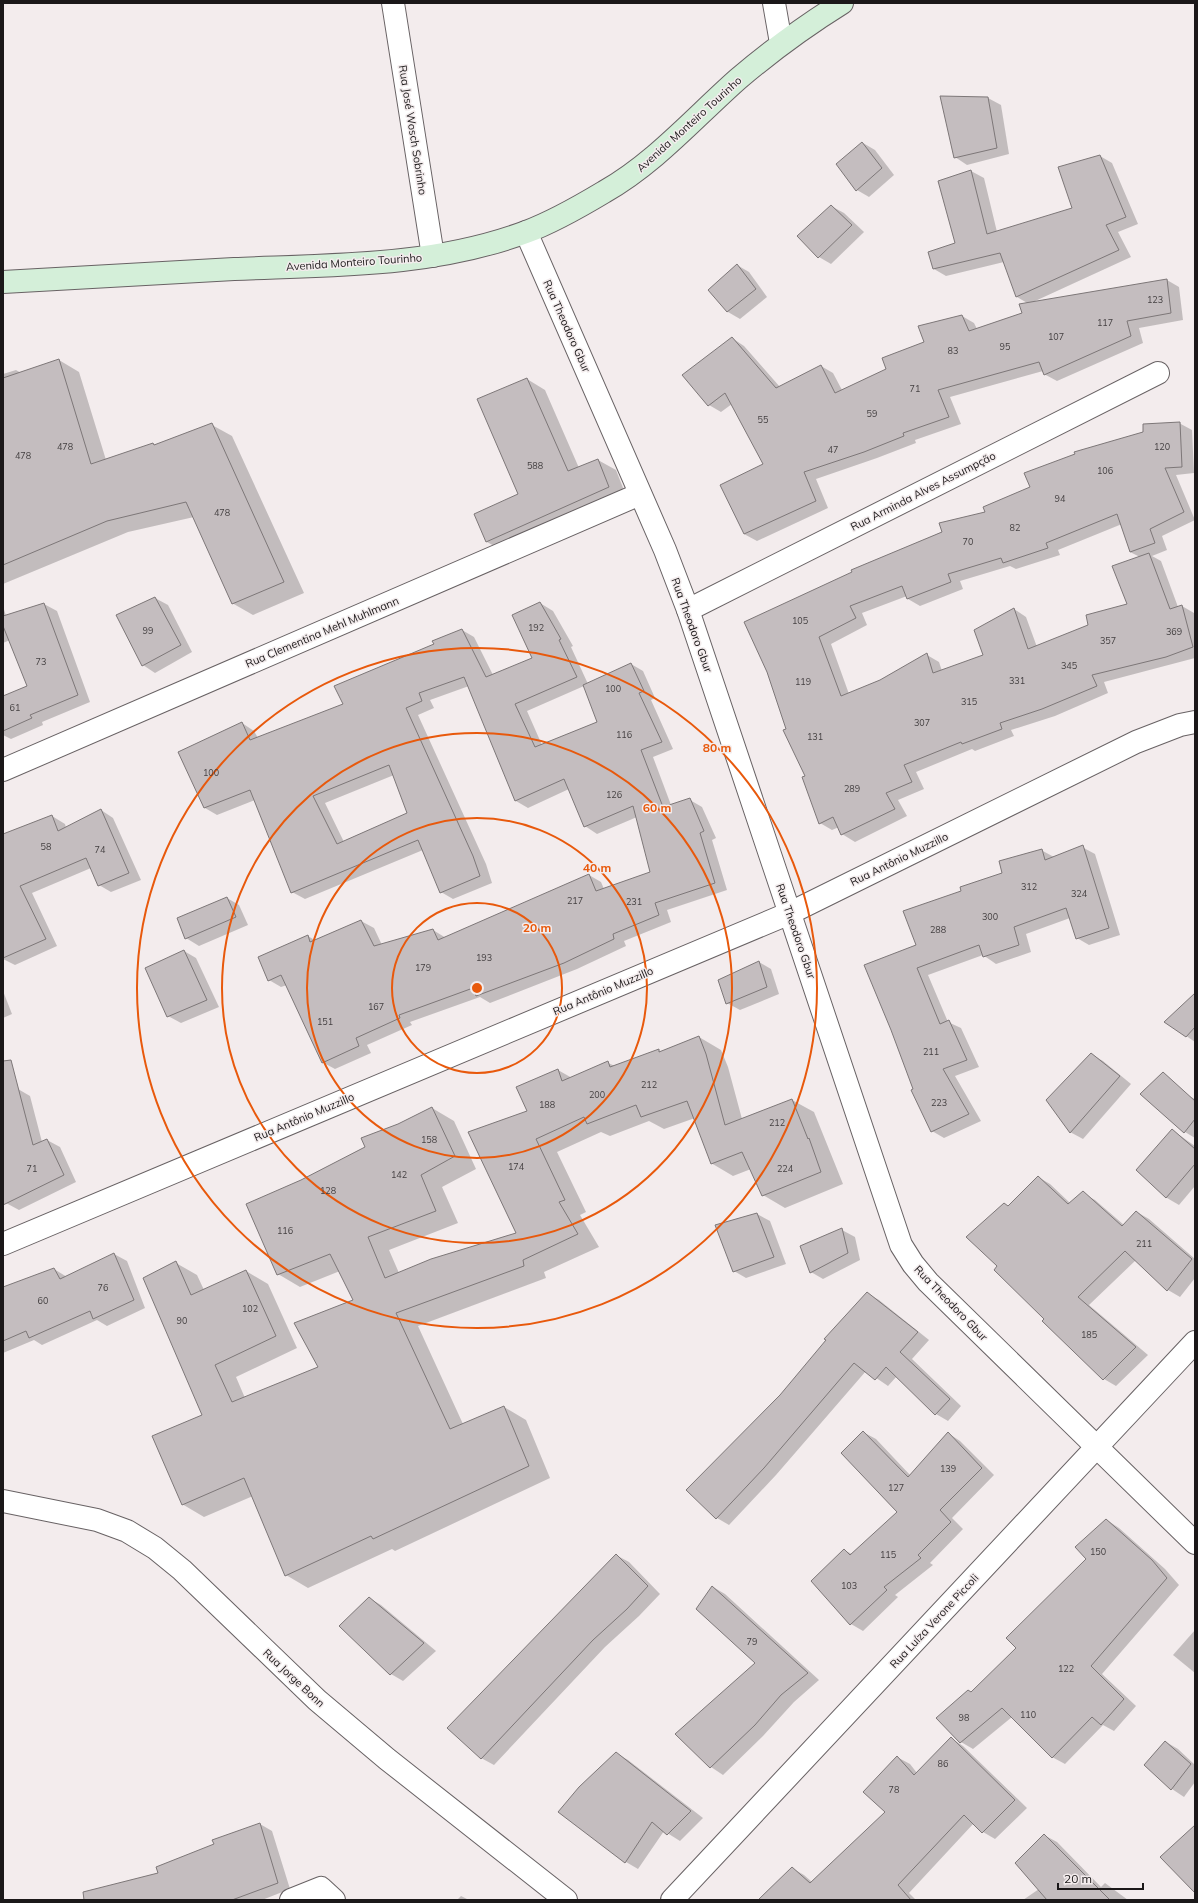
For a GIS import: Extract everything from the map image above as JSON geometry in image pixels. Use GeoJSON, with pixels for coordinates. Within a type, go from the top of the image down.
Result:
{"type":"FeatureCollection","features":[{"type":"Feature","properties":{"kind":"main road","name":"Avenida Monteiro Tourinho"},"geometry":{"type":"LineString","coordinates":[[3,282],[112,275],[356,264],[433,256],[470,248],[526,232],[593,199],[640,169],[738,79],[781,43],[842,3]]}},
{"type":"Feature","properties":{"kind":"street","name":"Rua José Wosch Sobrinho"},"geometry":{"type":"LineString","coordinates":[[393,3],[433,256]]}},
{"type":"Feature","properties":{"kind":"street"},"geometry":{"type":"LineString","coordinates":[[774,3],[781,43]]}},
{"type":"Feature","properties":{"kind":"street","name":"Rua Theodoro Gbur"},"geometry":{"type":"LineString","coordinates":[[526,232],[640,494],[688,610],[901,1245],[913,1264],[928,1282],[1195,1543]]}},
{"type":"Feature","properties":{"kind":"street","name":"Rua Arminda Alves Assumpção"},"geometry":{"type":"LineString","coordinates":[[688,610],[1158,373]]}},
{"type":"Feature","properties":{"kind":"street","name":"Rua Clementina Mehl Muhlmann"},"geometry":{"type":"LineString","coordinates":[[3,770],[640,494]]}},
{"type":"Feature","properties":{"kind":"street","name":"Rua Antônio Muzzillo"},"geometry":{"type":"LineString","coordinates":[[3,1244],[790,913],[1136,742],[1195,722]]}},
{"type":"Feature","properties":{"kind":"street","name":"Rua Luíza Verone Piccoli"},"geometry":{"type":"LineString","coordinates":[[672,1900],[1195,1342]]}},
{"type":"Feature","properties":{"kind":"street","name":"Rua Jorge Bonn"},"geometry":{"type":"LineString","coordinates":[[3,1501],[97,1520],[127,1531],[156,1548],[182,1570],[317,1700],[387,1759],[566,1900]]}},
{"type":"Feature","properties":{"kind":"street"},"geometry":{"type":"LineString","coordinates":[[291,1900],[321,1888],[334,1900]]}},
{"type":"Feature","properties":{"kind":"building"},"geometry":{"type":"Polygon","coordinates":[[[940,96],[988,97],[997,148],[954,158],[940,96]]]}},
{"type":"Feature","properties":{"kind":"building"},"geometry":{"type":"Polygon","coordinates":[[[862,142],[882,168],[856,191],[836,164],[862,142]]]}},
{"type":"Feature","properties":{"kind":"building"},"geometry":{"type":"Polygon","coordinates":[[[1100,155],[1126,217],[1106,225],[1119,250],[1016,297],[1000,253],[933,269],[928,252],[955,243],[938,181],[971,170],[987,234],[1072,208],[1058,167],[1100,155]]]}},
{"type":"Feature","properties":{"kind":"building"},"geometry":{"type":"Polygon","coordinates":[[[831,205],[852,225],[818,258],[797,236],[831,205]]]}},
{"type":"Feature","properties":{"kind":"building"},"geometry":{"type":"Polygon","coordinates":[[[737,264],[756,289],[727,312],[708,290],[737,264]]]}},
{"type":"Feature","properties":{"kind":"building"},"geometry":{"type":"Polygon","coordinates":[[[1167,279],[1171,313],[1127,321],[1131,336],[1044,375],[1039,362],[938,390],[949,417],[903,433],[904,436],[864,452],[804,472],[816,501],[744,534],[720,485],[763,464],[725,393],[708,406],[682,375],[732,337],[776,388],[821,365],[835,393],[886,369],[882,358],[924,342],[918,326],[962,315],[969,331],[1022,313],[1019,304],[1167,279]]]}},
{"type":"Feature","properties":{"kind":"building"},"geometry":{"type":"Polygon","coordinates":[[[59,359],[91,464],[153,443],[154,445],[212,423],[284,582],[232,604],[186,502],[107,521],[3,565],[3,378],[59,359]]]}},
{"type":"Feature","properties":{"kind":"building"},"geometry":{"type":"Polygon","coordinates":[[[527,378],[568,471],[598,459],[609,487],[486,542],[474,514],[518,494],[477,399],[527,378]]]}},
{"type":"Feature","properties":{"kind":"building"},"geometry":{"type":"Polygon","coordinates":[[[1180,422],[1182,467],[1165,468],[1184,512],[1150,529],[1155,543],[1130,552],[1117,514],[1046,543],[1048,548],[1003,563],[1001,558],[948,574],[951,582],[907,599],[902,586],[850,606],[856,618],[819,637],[841,696],[880,680],[927,653],[933,673],[983,655],[974,630],[1014,608],[1028,649],[1088,625],[1086,615],[1127,604],[1112,566],[1149,553],[1170,609],[1182,605],[1193,647],[1166,657],[1092,675],[1097,686],[1042,709],[1000,723],[1002,729],[962,744],[961,742],[904,765],[912,782],[886,793],[895,809],[841,835],[833,817],[819,824],[802,777],[805,776],[783,730],[786,729],[767,672],[744,622],[852,572],[851,570],[942,532],[939,523],[985,512],[983,507],[1030,487],[1024,473],[1075,454],[1074,452],[1143,432],[1143,424],[1180,422]]]}},
{"type":"Feature","properties":{"kind":"building"},"geometry":{"type":"Polygon","coordinates":[[[155,597],[181,645],[142,666],[116,615],[155,597]]]}},
{"type":"Feature","properties":{"kind":"building"},"geometry":{"type":"Polygon","coordinates":[[[540,602],[561,639],[559,640],[577,677],[515,704],[535,747],[597,722],[583,685],[631,663],[644,691],[639,693],[662,742],[641,750],[663,807],[690,798],[704,831],[700,833],[715,883],[655,903],[659,915],[613,934],[614,939],[564,963],[476,996],[473,988],[399,1015],[400,1018],[356,1038],[359,1046],[322,1063],[281,975],[268,981],[258,957],[308,935],[310,942],[361,920],[374,946],[433,929],[438,940],[589,874],[596,891],[650,872],[633,806],[584,827],[564,779],[515,801],[464,677],[419,693],[422,701],[406,708],[473,856],[480,876],[440,893],[418,840],[291,893],[250,790],[204,808],[178,752],[242,722],[250,740],[343,704],[334,686],[434,644],[432,641],[462,629],[486,677],[532,658],[512,615],[540,602]],[[389,765],[313,796],[337,844],[407,813],[389,765]]]}},
{"type":"Feature","properties":{"kind":"building"},"geometry":{"type":"Polygon","coordinates":[[[44,603],[78,695],[30,715],[32,718],[3,731],[3,696],[27,686],[3,626],[3,616],[44,603]]]}},
{"type":"Feature","properties":{"kind":"building"},"geometry":{"type":"Polygon","coordinates":[[[101,809],[129,873],[98,886],[86,858],[20,886],[46,939],[3,958],[3,834],[52,815],[58,831],[101,809]]]}},
{"type":"Feature","properties":{"kind":"building"},"geometry":{"type":"Polygon","coordinates":[[[1083,845],[1109,928],[1076,939],[1066,908],[1014,927],[1019,945],[983,957],[979,945],[917,968],[940,1024],[949,1020],[967,1060],[943,1069],[969,1114],[931,1132],[911,1090],[913,1089],[891,1030],[864,965],[916,945],[903,911],[961,891],[960,887],[1002,873],[999,861],[1042,849],[1045,860],[1083,845]]]}},
{"type":"Feature","properties":{"kind":"building"},"geometry":{"type":"Polygon","coordinates":[[[227,897],[236,917],[185,939],[177,918],[227,897]]]}},
{"type":"Feature","properties":{"kind":"building"},"geometry":{"type":"Polygon","coordinates":[[[184,950],[207,1000],[167,1017],[145,968],[184,950]]]}},
{"type":"Feature","properties":{"kind":"building"},"geometry":{"type":"Polygon","coordinates":[[[759,961],[767,987],[726,1004],[718,980],[759,961]]]}},
{"type":"Feature","properties":{"kind":"building"},"geometry":{"type":"Polygon","coordinates":[[[1195,993],[1195,1027],[1186,1037],[1164,1022],[1195,993]]]}},
{"type":"Feature","properties":{"kind":"building"},"geometry":{"type":"Polygon","coordinates":[[[699,1036],[706,1054],[725,1125],[792,1099],[808,1139],[809,1138],[821,1172],[762,1196],[742,1152],[711,1164],[687,1101],[641,1117],[636,1105],[587,1124],[584,1117],[536,1139],[565,1200],[559,1202],[578,1234],[523,1260],[524,1266],[396,1313],[450,1429],[504,1406],[529,1466],[373,1539],[371,1536],[285,1576],[244,1478],[182,1505],[152,1436],[202,1415],[143,1278],[176,1261],[191,1295],[246,1270],[276,1336],[215,1365],[232,1402],[318,1367],[294,1323],[353,1300],[330,1254],[277,1275],[246,1204],[301,1180],[365,1147],[361,1138],[398,1124],[432,1107],[455,1156],[421,1175],[436,1211],[368,1237],[385,1278],[431,1259],[516,1233],[468,1132],[527,1111],[516,1087],[558,1069],[562,1081],[608,1061],[610,1067],[659,1049],[659,1052],[699,1036]]]}},
{"type":"Feature","properties":{"kind":"building"},"geometry":{"type":"Polygon","coordinates":[[[1091,1053],[1120,1076],[1070,1133],[1046,1100],[1091,1053]]]}},
{"type":"Feature","properties":{"kind":"building"},"geometry":{"type":"Polygon","coordinates":[[[11,1060],[33,1145],[47,1139],[64,1175],[3,1205],[3,1061],[11,1060]]]}},
{"type":"Feature","properties":{"kind":"building"},"geometry":{"type":"Polygon","coordinates":[[[1163,1072],[1195,1101],[1195,1119],[1184,1133],[1140,1094],[1163,1072]]]}},
{"type":"Feature","properties":{"kind":"building"},"geometry":{"type":"Polygon","coordinates":[[[1172,1129],[1195,1149],[1195,1164],[1166,1198],[1136,1170],[1172,1129]]]}},
{"type":"Feature","properties":{"kind":"building"},"geometry":{"type":"Polygon","coordinates":[[[1038,1176],[1068,1204],[1083,1191],[1122,1226],[1136,1211],[1192,1259],[1167,1291],[1125,1251],[1078,1297],[1136,1347],[1103,1380],[1042,1321],[1044,1319],[994,1270],[997,1266],[966,1237],[1004,1203],[1008,1206],[1038,1176]]]}},
{"type":"Feature","properties":{"kind":"building"},"geometry":{"type":"Polygon","coordinates":[[[757,1213],[774,1257],[733,1272],[715,1225],[757,1213]]]}},
{"type":"Feature","properties":{"kind":"building"},"geometry":{"type":"Polygon","coordinates":[[[842,1228],[848,1253],[810,1273],[800,1246],[842,1228]]]}},
{"type":"Feature","properties":{"kind":"building"},"geometry":{"type":"Polygon","coordinates":[[[114,1253],[134,1300],[93,1319],[90,1311],[29,1338],[26,1331],[3,1341],[3,1287],[54,1268],[60,1279],[114,1253]]]}},
{"type":"Feature","properties":{"kind":"building"},"geometry":{"type":"Polygon","coordinates":[[[867,1292],[918,1332],[900,1352],[950,1399],[935,1415],[886,1367],[875,1380],[854,1363],[764,1468],[716,1519],[686,1490],[780,1395],[826,1340],[824,1339],[867,1292]]]}},
{"type":"Feature","properties":{"kind":"building"},"geometry":{"type":"Polygon","coordinates":[[[863,1431],[908,1477],[948,1432],[982,1468],[940,1510],[951,1522],[918,1555],[921,1558],[884,1587],[887,1590],[850,1625],[811,1581],[844,1549],[850,1555],[897,1512],[841,1453],[863,1431]]]}},
{"type":"Feature","properties":{"kind":"building"},"geometry":{"type":"Polygon","coordinates":[[[1106,1519],[1152,1560],[1167,1578],[1091,1666],[1124,1699],[1101,1725],[1092,1717],[1052,1758],[1002,1708],[960,1743],[936,1718],[968,1690],[971,1692],[1016,1648],[1006,1638],[1086,1559],[1075,1547],[1106,1519]]]}},
{"type":"Feature","properties":{"kind":"building"},"geometry":{"type":"Polygon","coordinates":[[[616,1554],[648,1586],[627,1609],[593,1640],[481,1759],[447,1728],[616,1554]]]}},
{"type":"Feature","properties":{"kind":"building"},"geometry":{"type":"Polygon","coordinates":[[[712,1586],[808,1673],[781,1695],[755,1725],[710,1768],[675,1734],[755,1663],[696,1609],[712,1586]]]}},
{"type":"Feature","properties":{"kind":"building"},"geometry":{"type":"Polygon","coordinates":[[[369,1597],[424,1643],[390,1675],[339,1626],[369,1597]]]}},
{"type":"Feature","properties":{"kind":"building"},"geometry":{"type":"Polygon","coordinates":[[[951,1737],[1015,1800],[982,1833],[964,1815],[898,1885],[911,1900],[758,1900],[792,1867],[810,1883],[885,1812],[863,1792],[897,1756],[914,1775],[951,1737]]]}},
{"type":"Feature","properties":{"kind":"building"},"geometry":{"type":"Polygon","coordinates":[[[1165,1741],[1191,1764],[1171,1790],[1144,1765],[1165,1741]]]}},
{"type":"Feature","properties":{"kind":"building"},"geometry":{"type":"Polygon","coordinates":[[[616,1752],[691,1811],[667,1835],[652,1822],[625,1863],[558,1812],[579,1787],[616,1752]]]}},
{"type":"Feature","properties":{"kind":"building"},"geometry":{"type":"Polygon","coordinates":[[[260,1823],[278,1883],[232,1900],[84,1900],[83,1892],[158,1873],[156,1867],[214,1844],[212,1840],[260,1823]]]}},
{"type":"Feature","properties":{"kind":"building"},"geometry":{"type":"Polygon","coordinates":[[[1195,1825],[1195,1893],[1160,1857],[1195,1825]]]}},
{"type":"Feature","properties":{"kind":"building"},"geometry":{"type":"Polygon","coordinates":[[[1044,1834],[1110,1900],[1047,1900],[1015,1863],[1044,1834]]]}}]}
